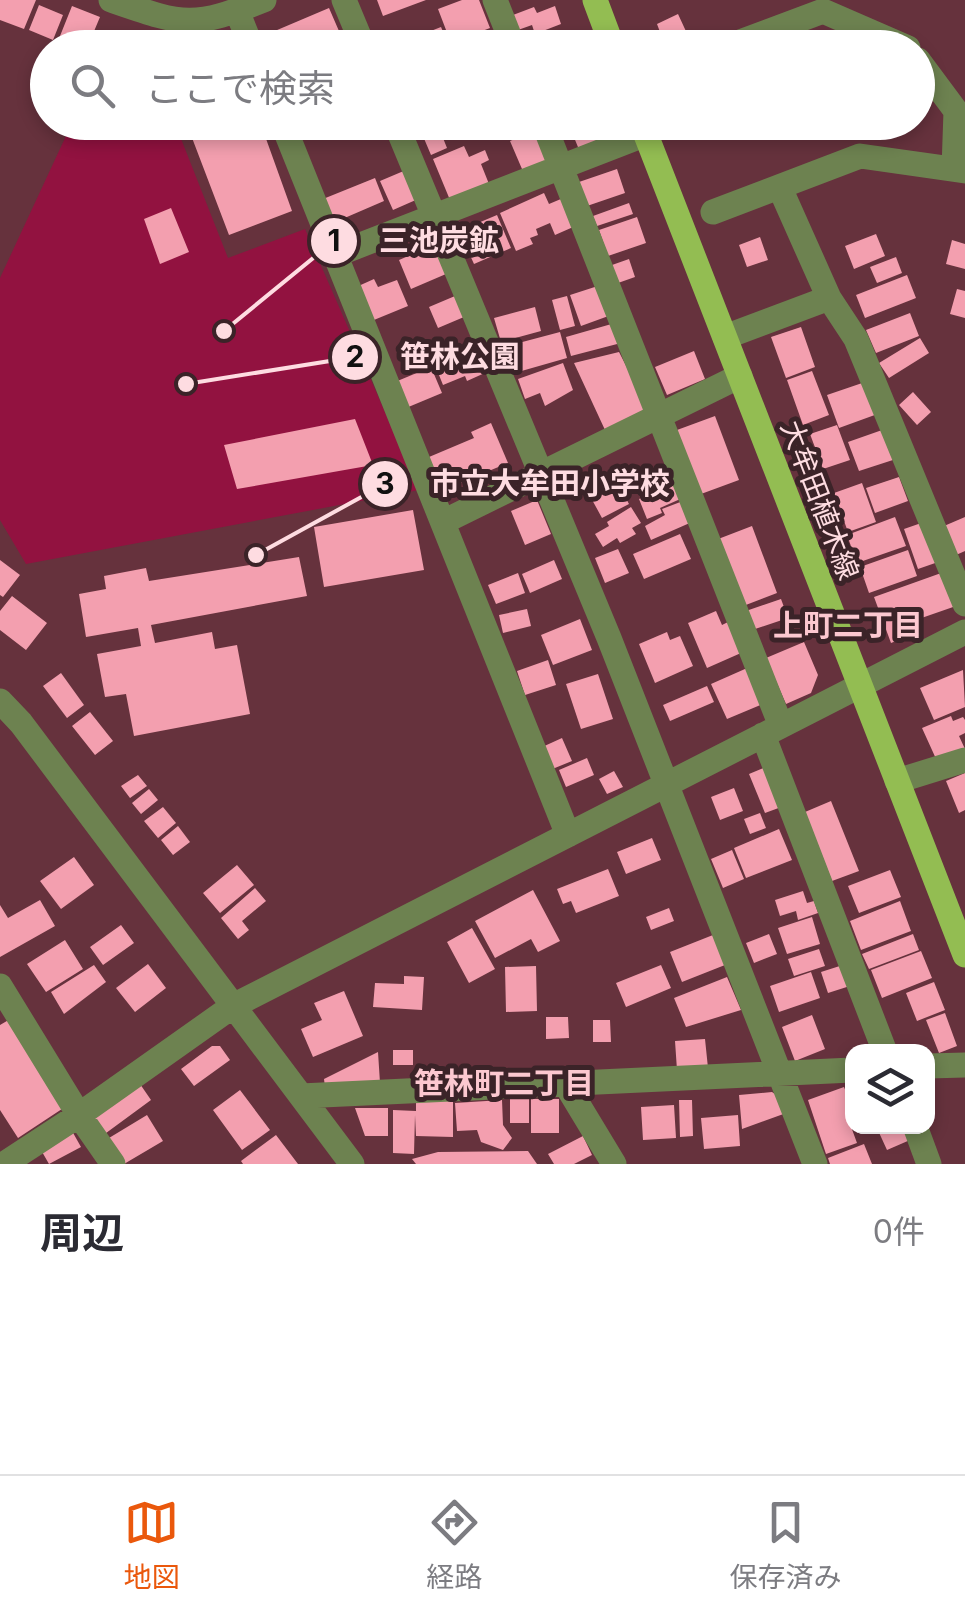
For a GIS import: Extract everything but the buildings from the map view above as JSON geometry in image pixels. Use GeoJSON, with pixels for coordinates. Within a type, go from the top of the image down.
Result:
{"type":"FeatureCollection","features":[{"type":"Feature","properties":{"kind":"main road"},"geometry":{"type":"LineString","coordinates":[[595,0],[606,30]]}},
{"type":"Feature","properties":{"kind":"main road","name":"大牟田植木線"},"geometry":{"type":"LineString","coordinates":[[649,140],[965,955]]}},
{"type":"Feature","properties":{"kind":"street"},"geometry":{"type":"LineString","coordinates":[[111,0],[174,22],[204,22],[264,0]]}},
{"type":"Feature","properties":{"kind":"street"},"geometry":{"type":"LineString","coordinates":[[344,0],[356,30]]}},
{"type":"Feature","properties":{"kind":"street"},"geometry":{"type":"LineString","coordinates":[[495,0],[507,30]]}},
{"type":"Feature","properties":{"kind":"street"},"geometry":{"type":"LineString","coordinates":[[237,11],[245,30]]}},
{"type":"Feature","properties":{"kind":"street"},"geometry":{"type":"LineString","coordinates":[[782,30],[823,11],[867,30]]}},
{"type":"Feature","properties":{"kind":"street"},"geometry":{"type":"LineString","coordinates":[[713,212],[860,156],[960,170],[956,111],[935,83]]}},
{"type":"Feature","properties":{"kind":"street"},"geometry":{"type":"LineString","coordinates":[[289,140],[568,836]]}},
{"type":"Feature","properties":{"kind":"street"},"geometry":{"type":"LineString","coordinates":[[403,140],[668,784],[815,1164]]}},
{"type":"Feature","properties":{"kind":"street"},"geometry":{"type":"LineString","coordinates":[[551,140],[660,416],[882,1044]]}},
{"type":"Feature","properties":{"kind":"street"},"geometry":{"type":"LineString","coordinates":[[335,254],[561,167],[618,140]]}},
{"type":"Feature","properties":{"kind":"street"},"geometry":{"type":"LineString","coordinates":[[780,188],[830,298],[856,340],[965,604]]}},
{"type":"Feature","properties":{"kind":"street"},"geometry":{"type":"LineString","coordinates":[[725,337],[830,298]]}},
{"type":"Feature","properties":{"kind":"street"},"geometry":{"type":"LineString","coordinates":[[442,522],[740,376]]}},
{"type":"Feature","properties":{"kind":"street"},"geometry":{"type":"LineString","coordinates":[[4,1164],[79,1116],[232,1006],[965,632]]}},
{"type":"Feature","properties":{"kind":"street"},"geometry":{"type":"LineString","coordinates":[[0,701],[22,723],[352,1164]]}},
{"type":"Feature","properties":{"kind":"street"},"geometry":{"type":"LineString","coordinates":[[897,781],[965,760]]}},
{"type":"Feature","properties":{"kind":"street"},"geometry":{"type":"LineString","coordinates":[[0,986],[113,1164]]}},
{"type":"Feature","properties":{"kind":"street"},"geometry":{"type":"LineString","coordinates":[[935,1066],[965,1064]]}},
{"type":"Feature","properties":{"kind":"street"},"geometry":{"type":"LineString","coordinates":[[302,1096],[845,1070]]}},
{"type":"Feature","properties":{"kind":"street"},"geometry":{"type":"LineString","coordinates":[[566,1083],[614,1164]]}},
{"type":"Feature","properties":{"kind":"street"},"geometry":{"type":"LineString","coordinates":[[917,1134],[929,1164]]}},
{"type":"Feature","properties":{"kind":"shaded area"},"geometry":{"type":"Polygon","coordinates":[[[64,140],[182,140],[228,258],[305,229],[419,490],[26,564],[0,520],[0,278],[64,140]]]}},
{"type":"Feature","properties":{"kind":"place","name":"三池炭鉱"},"geometry":{"type":"Point","coordinates":[224,331]}},
{"type":"Feature","properties":{"kind":"place","name":"笹林公園"},"geometry":{"type":"Point","coordinates":[186,384]}},
{"type":"Feature","properties":{"kind":"place","name":"市立大牟田小学校"},"geometry":{"type":"Point","coordinates":[256,555]}},
{"type":"Feature","properties":{"kind":"district","name":"上町二丁目"},"geometry":{"type":"Point","coordinates":[848,625]}},
{"type":"Feature","properties":{"kind":"district","name":"笹林町二丁目"},"geometry":{"type":"Point","coordinates":[504,1083]}}]}
